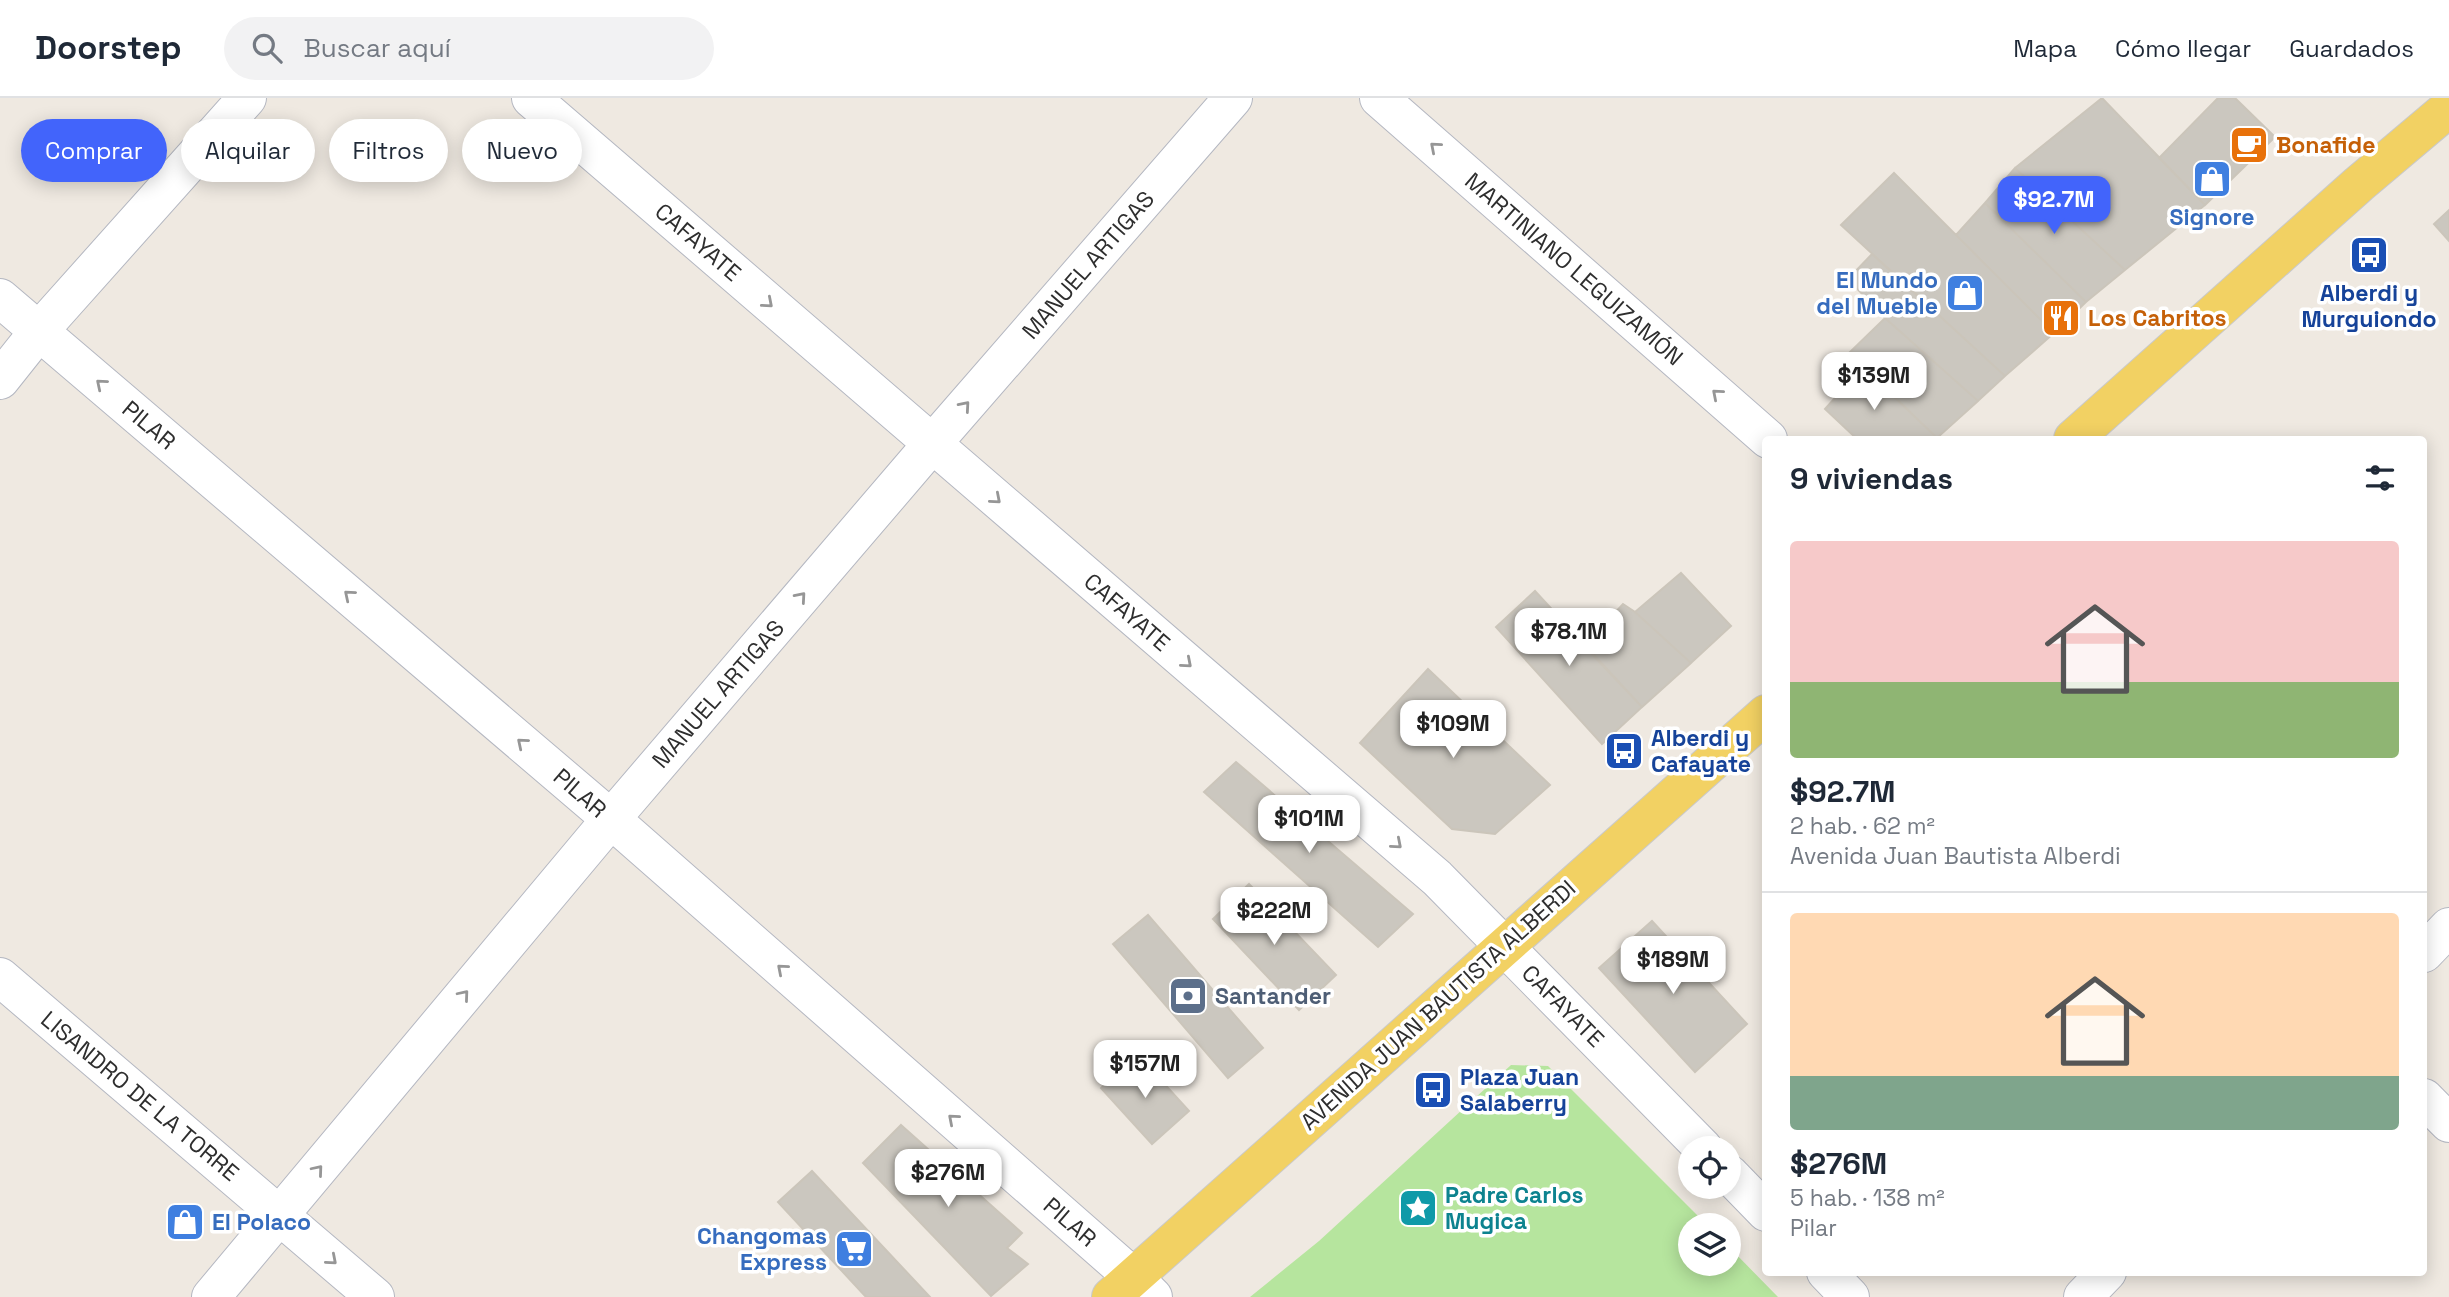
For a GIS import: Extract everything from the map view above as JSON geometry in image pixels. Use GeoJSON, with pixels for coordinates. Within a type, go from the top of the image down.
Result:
{"type":"FeatureCollection","features":[{"type":"Feature","properties":{"kind":"main road"},"geometry":{"type":"LineString","coordinates":[[2076,436],[2359,184],[2449,108]]}},
{"type":"Feature","properties":{"kind":"main road","name":"AVENIDA JUAN BAUTISTA ALBERDI"},"geometry":{"type":"LineString","coordinates":[[1133,1290],[1504,947],[1762,717]]}},
{"type":"Feature","properties":{"kind":"street"},"geometry":{"type":"LineString","coordinates":[[0,380],[39,331],[247,98]]}},
{"type":"Feature","properties":{"kind":"street","name":"CAFAYATE"},"geometry":{"type":"LineString","coordinates":[[531,98],[1437,878],[1691,1136]]}},
{"type":"Feature","properties":{"kind":"street","name":"MANUEL ARTIGAS"},"geometry":{"type":"LineString","coordinates":[[211,1297],[611,819],[1233,98]]}},
{"type":"Feature","properties":{"kind":"street","name":"MARTINIANO LEGUIZAMÓN"},"geometry":{"type":"LineString","coordinates":[[1379,98],[1765,436]]}},
{"type":"Feature","properties":{"kind":"street","name":"PILAR"},"geometry":{"type":"LineString","coordinates":[[0,298],[611,819],[1133,1290]]}},
{"type":"Feature","properties":{"kind":"street"},"geometry":{"type":"LineString","coordinates":[[2427,950],[2449,927]]}},
{"type":"Feature","properties":{"kind":"street","name":"LISANDRO DE LA TORRE"},"geometry":{"type":"LineString","coordinates":[[0,977],[375,1297]]}},
{"type":"Feature","properties":{"kind":"street"},"geometry":{"type":"LineString","coordinates":[[2427,1101],[2449,1123]]}},
{"type":"Feature","properties":{"kind":"street"},"geometry":{"type":"LineString","coordinates":[[1741,1186],[1762,1208]]}},
{"type":"Feature","properties":{"kind":"street"},"geometry":{"type":"LineString","coordinates":[[1830,1276],[1850,1297]]}},
{"type":"Feature","properties":{"kind":"street"},"geometry":{"type":"LineString","coordinates":[[2083,1297],[2103,1276]]}},
{"type":"Feature","properties":{"kind":"green space"},"geometry":{"type":"Polygon","coordinates":[[[1511,1065],[1548,1066],[1678,1199],[1695,1213],[1678,1213],[1678,1276],[1741,1276],[1741,1259],[1778,1297],[1250,1297],[1319,1241],[1511,1065]]]}},
{"type":"Feature","properties":{"kind":"building"},"geometry":{"type":"Polygon","coordinates":[[[2102,98],[2205,205],[2125,270],[2015,168],[2102,98]]]}},
{"type":"Feature","properties":{"kind":"building"},"geometry":{"type":"Polygon","coordinates":[[[2218,98],[2235,98],[2275,137],[2205,205],[2159,158],[2218,98]]]}},
{"type":"Feature","properties":{"kind":"building"},"geometry":{"type":"Polygon","coordinates":[[[2015,168],[2125,270],[2086,302],[1985,203],[2015,168]]]}},
{"type":"Feature","properties":{"kind":"building","name":"El Mundo del Mueble"},"geometry":{"type":"Polygon","coordinates":[[[1894,173],[2054,333],[2005,376],[1841,225],[1894,173]]]}},
{"type":"Feature","properties":{"kind":"building"},"geometry":{"type":"Polygon","coordinates":[[[1985,203],[2086,302],[2054,333],[1956,235],[1985,203]]]}},
{"type":"Feature","properties":{"kind":"building"},"geometry":{"type":"Polygon","coordinates":[[[2449,210],[2449,241],[2434,224],[2449,210]]]}},
{"type":"Feature","properties":{"kind":"building"},"geometry":{"type":"Polygon","coordinates":[[[1872,254],[2005,376],[1978,401],[1885,318],[1848,279],[1872,254]]]}},
{"type":"Feature","properties":{"kind":"building"},"geometry":{"type":"Polygon","coordinates":[[[1885,318],[1978,401],[1939,436],[1935,436],[1849,353],[1885,318]]]}},
{"type":"Feature","properties":{"kind":"building"},"geometry":{"type":"Polygon","coordinates":[[[1863,367],[1935,436],[1854,436],[1825,409],[1863,367]]]}},
{"type":"Feature","properties":{"kind":"building"},"geometry":{"type":"Polygon","coordinates":[[[1681,573],[1731,626],[1691,663],[1635,612],[1681,573]]]}},
{"type":"Feature","properties":{"kind":"building"},"geometry":{"type":"Polygon","coordinates":[[[1535,591],[1642,707],[1602,744],[1496,627],[1535,591]]]}},
{"type":"Feature","properties":{"kind":"building"},"geometry":{"type":"Polygon","coordinates":[[[1623,604],[1691,663],[1642,707],[1584,646],[1623,604]]]}},
{"type":"Feature","properties":{"kind":"building"},"geometry":{"type":"Polygon","coordinates":[[[1428,669],[1550,785],[1495,834],[1452,829],[1360,743],[1428,669]]]}},
{"type":"Feature","properties":{"kind":"building"},"geometry":{"type":"Polygon","coordinates":[[[1236,762],[1413,914],[1378,947],[1204,792],[1236,762]]]}},
{"type":"Feature","properties":{"kind":"building"},"geometry":{"type":"Polygon","coordinates":[[[1249,884],[1336,975],[1299,1010],[1213,919],[1249,884]]]}},
{"type":"Feature","properties":{"kind":"building","name":"Santander"},"geometry":{"type":"Polygon","coordinates":[[[1148,915],[1263,1048],[1228,1078],[1113,944],[1148,915]]]}},
{"type":"Feature","properties":{"kind":"building"},"geometry":{"type":"Polygon","coordinates":[[[1652,921],[1747,1024],[1695,1072],[1599,968],[1652,921]]]}},
{"type":"Feature","properties":{"kind":"building"},"geometry":{"type":"Polygon","coordinates":[[[1138,1055],[1189,1111],[1152,1144],[1101,1088],[1138,1055]]]}},
{"type":"Feature","properties":{"kind":"building"},"geometry":{"type":"Polygon","coordinates":[[[901,1125],[1022,1233],[1007,1248],[1028,1264],[991,1296],[863,1163],[901,1125]]]}},
{"type":"Feature","properties":{"kind":"building","name":"Changomas Express"},"geometry":{"type":"Polygon","coordinates":[[[812,1171],[930,1297],[866,1297],[778,1202],[812,1171]]]}},
{"type":"Feature","properties":{"kind":"place","name":"Bonafide"},"geometry":{"type":"Point","coordinates":[2249,145]}},
{"type":"Feature","properties":{"kind":"place","name":"Signore"},"geometry":{"type":"Point","coordinates":[2212,179]}},
{"type":"Feature","properties":{"kind":"place","name":"Alberdi y Murguiondo"},"geometry":{"type":"Point","coordinates":[2369,255]}},
{"type":"Feature","properties":{"kind":"place","name":"El Mundo del Mueble"},"geometry":{"type":"Point","coordinates":[1965,293]}},
{"type":"Feature","properties":{"kind":"place","name":"Los Cabritos"},"geometry":{"type":"Point","coordinates":[2061,318]}},
{"type":"Feature","properties":{"kind":"place","name":"Alberdi y Cafayate"},"geometry":{"type":"Point","coordinates":[1624,751]}},
{"type":"Feature","properties":{"kind":"place","name":"Santander"},"geometry":{"type":"Point","coordinates":[1188,996]}},
{"type":"Feature","properties":{"kind":"place","name":"Plaza Juan Salaberry"},"geometry":{"type":"Point","coordinates":[1433,1090]}},
{"type":"Feature","properties":{"kind":"place","name":"Padre Carlos Mugica"},"geometry":{"type":"Point","coordinates":[1418,1208]}},
{"type":"Feature","properties":{"kind":"place","name":"El Polaco"},"geometry":{"type":"Point","coordinates":[185,1222]}},
{"type":"Feature","properties":{"kind":"place","name":"Changomas Express"},"geometry":{"type":"Point","coordinates":[854,1249]}}]}
